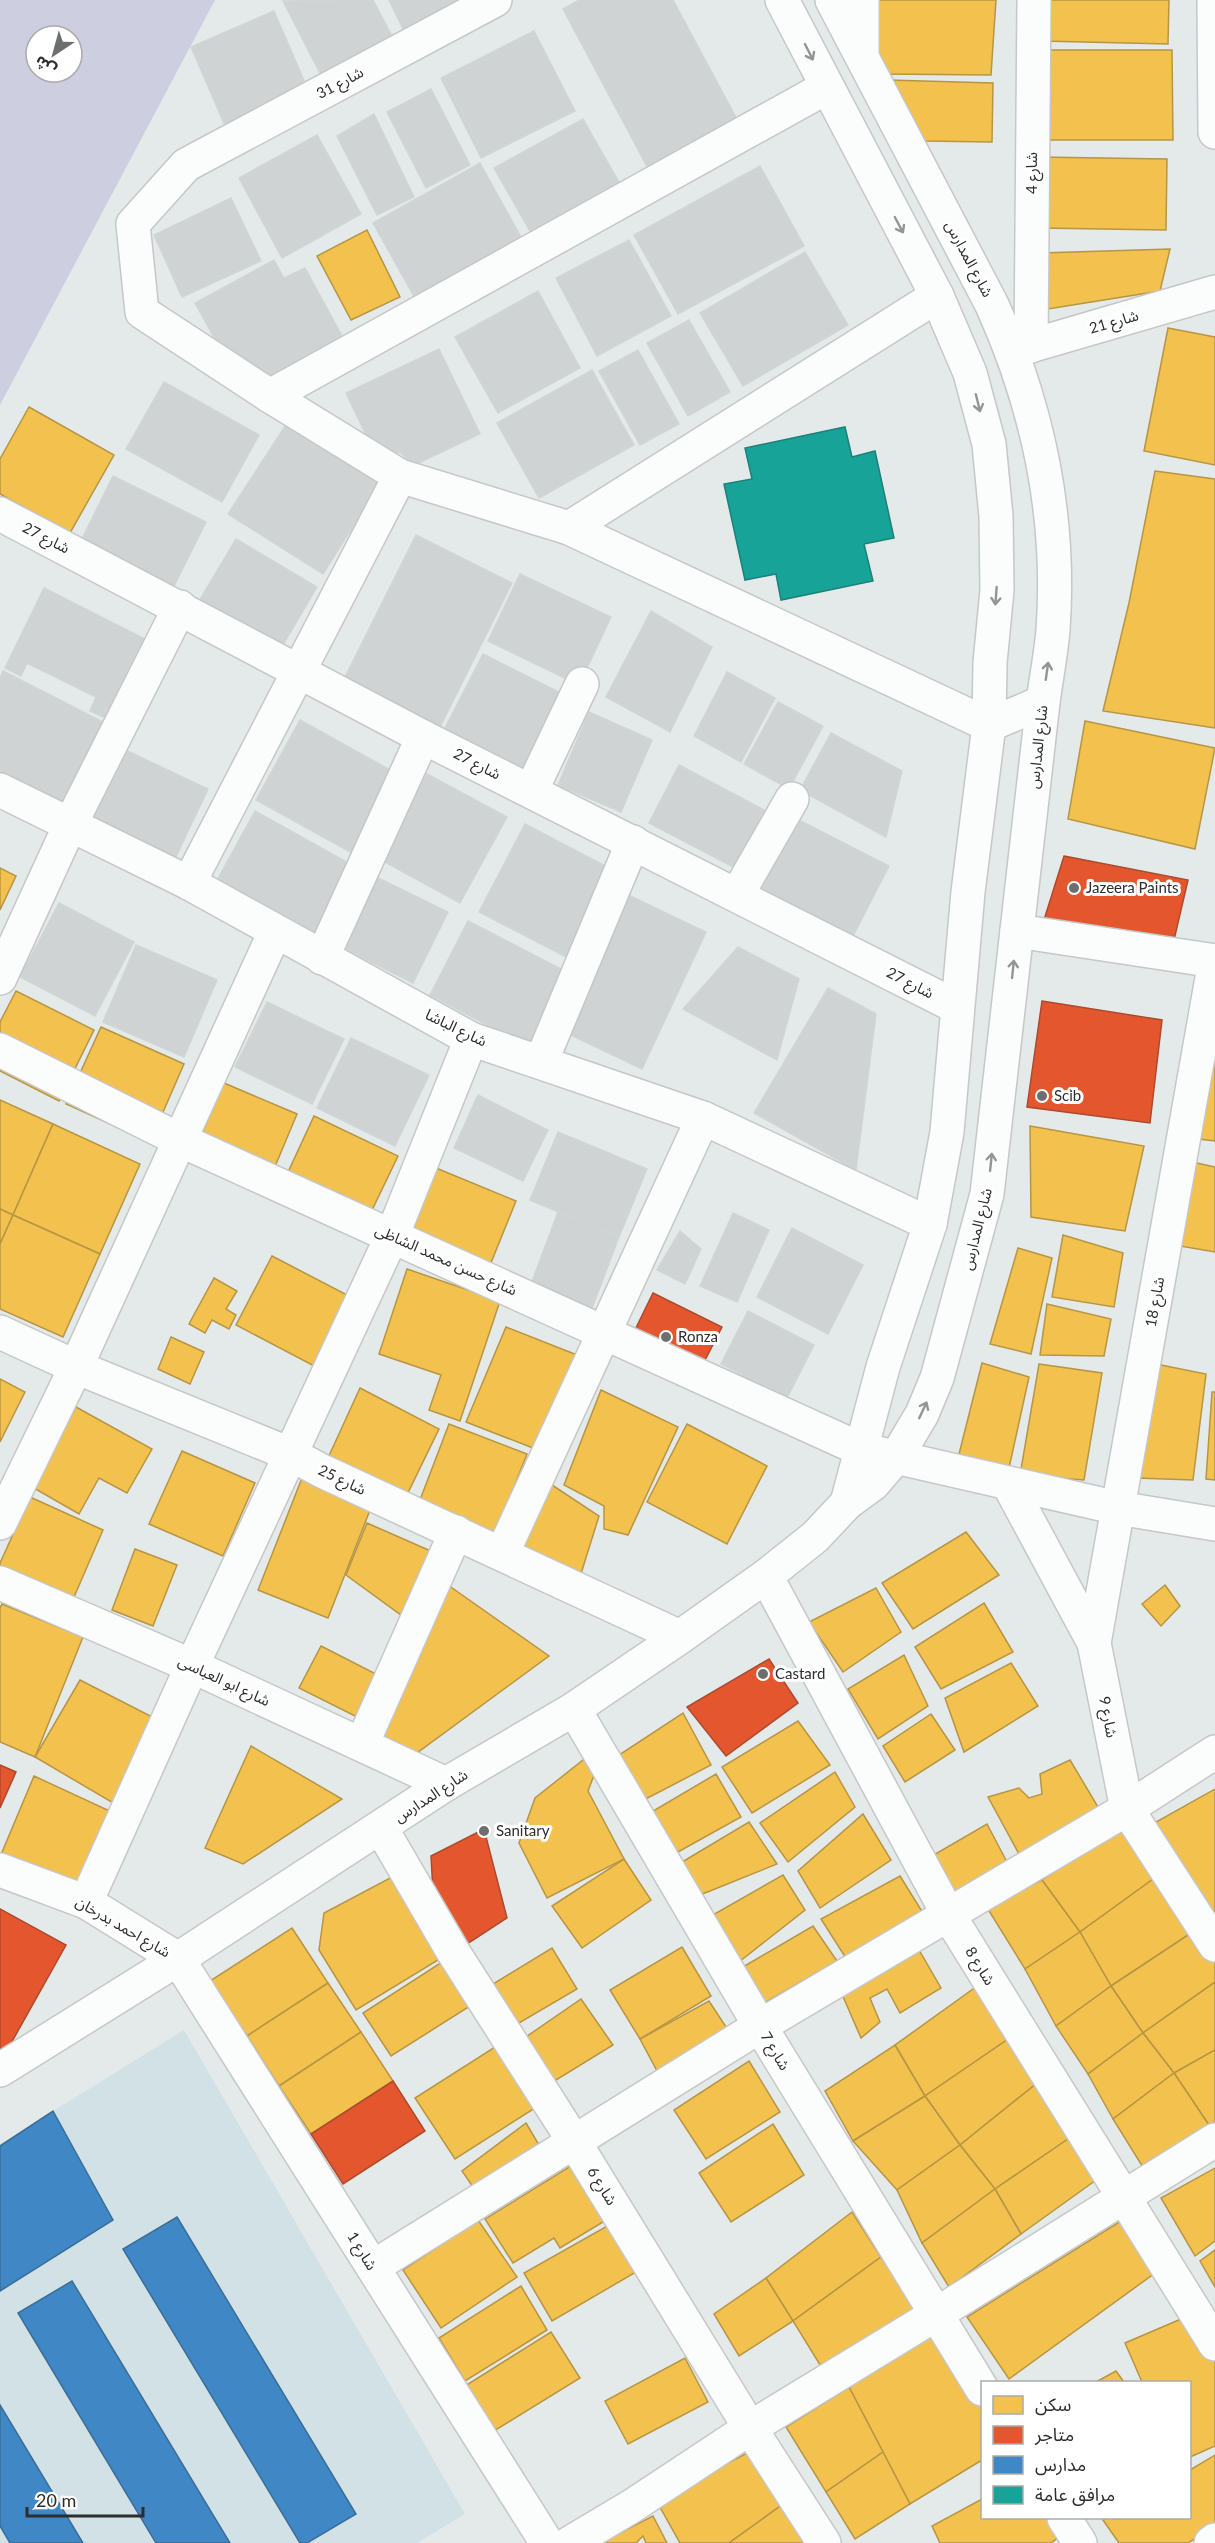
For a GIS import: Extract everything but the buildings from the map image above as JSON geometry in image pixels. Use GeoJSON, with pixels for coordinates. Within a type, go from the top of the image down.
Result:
{"type":"FeatureCollection","features":[{"type":"Feature","properties":{"kind":"street","name":"شارع 31"},"geometry":{"type":"LineString","coordinates":[[270,396],[142,312],[133,224],[186,165],[495,0]]}},
{"type":"Feature","properties":{"kind":"street","name":"شارع المدارس"},"geometry":{"type":"LineString","coordinates":[[782,0],[937,296],[970,373],[989,444],[996,516],[997,590],[990,663],[989,725],[968,892],[947,1132],[930,1224],[883,1367],[847,1503]]}},
{"type":"Feature","properties":{"kind":"street","name":"شارع المدارس"},"geometry":{"type":"LineString","coordinates":[[0,2070],[178,1959],[446,1784],[574,1709],[766,1576],[815,1537],[847,1503],[873,1484],[897,1456],[922,1414],[937,1378],[987,1194],[1053,631],[1054,547],[1044,463],[1022,349],[993,304],[832,0]]}},
{"type":"Feature","properties":{"kind":"street"},"geometry":{"type":"LineString","coordinates":[[862,0],[862,56]]}},
{"type":"Feature","properties":{"kind":"street","name":"شارع 4"},"geometry":{"type":"LineString","coordinates":[[1022,349],[1034,0]]}},
{"type":"Feature","properties":{"kind":"street"},"geometry":{"type":"LineString","coordinates":[[1214,0],[1215,132]]}},
{"type":"Feature","properties":{"kind":"street"},"geometry":{"type":"LineString","coordinates":[[827,87],[270,396],[400,476],[569,528],[989,725],[1043,702]]}},
{"type":"Feature","properties":{"kind":"street","name":"شارع 21"},"geometry":{"type":"LineString","coordinates":[[1022,349],[1215,292]]}},
{"type":"Feature","properties":{"kind":"street"},"geometry":{"type":"LineString","coordinates":[[569,528],[937,296]]}},
{"type":"Feature","properties":{"kind":"street"},"geometry":{"type":"LineString","coordinates":[[189,883],[400,476]]}},
{"type":"Feature","properties":{"kind":"street","name":"شارع 27"},"geometry":{"type":"LineString","coordinates":[[0,514],[423,737],[957,1007]]}},
{"type":"Feature","properties":{"kind":"street"},"geometry":{"type":"LineString","coordinates":[[0,978],[70,825],[180,607]]}},
{"type":"Feature","properties":{"kind":"street"},"geometry":{"type":"LineString","coordinates":[[531,791],[582,684]]}},
{"type":"Feature","properties":{"kind":"street"},"geometry":{"type":"LineString","coordinates":[[322,958],[423,737]]}},
{"type":"Feature","properties":{"kind":"street","name":"شارع الباشا"},"geometry":{"type":"LineString","coordinates":[[0,790],[189,883],[471,1039],[703,1118],[930,1224]]}},
{"type":"Feature","properties":{"kind":"street"},"geometry":{"type":"LineString","coordinates":[[737,895],[792,799]]}},
{"type":"Feature","properties":{"kind":"street"},"geometry":{"type":"LineString","coordinates":[[541,1062],[633,842]]}},
{"type":"Feature","properties":{"kind":"street"},"geometry":{"type":"LineString","coordinates":[[1017,931],[1215,961]]}},
{"type":"Feature","properties":{"kind":"street"},"geometry":{"type":"LineString","coordinates":[[0,1523],[76,1367],[275,932]]}},
{"type":"Feature","properties":{"kind":"street","name":"شارع 18"},"geometry":{"type":"LineString","coordinates":[[1094,1643],[1215,961]]}},
{"type":"Feature","properties":{"kind":"street"},"geometry":{"type":"LineString","coordinates":[[86,1902],[192,1666],[392,1236],[471,1039]]}},
{"type":"Feature","properties":{"kind":"street","name":"شارع حسن محمد الشاظى"},"geometry":{"type":"LineString","coordinates":[[0,1050],[180,1140],[860,1449],[897,1456],[1009,1485],[1118,1508],[1215,1524]]}},
{"type":"Feature","properties":{"kind":"street"},"geometry":{"type":"LineString","coordinates":[[502,1554],[703,1118]]}},
{"type":"Feature","properties":{"kind":"street","name":"شارع 25"},"geometry":{"type":"LineString","coordinates":[[0,1332],[76,1367],[292,1455],[680,1637]]}},
{"type":"Feature","properties":{"kind":"street","name":"شارع 9"},"geometry":{"type":"LineString","coordinates":[[1009,1485],[1094,1643],[1127,1809],[1215,1945]]}},
{"type":"Feature","properties":{"kind":"street"},"geometry":{"type":"LineString","coordinates":[[362,1744],[456,1532]]}},
{"type":"Feature","properties":{"kind":"street","name":"شارع 8"},"geometry":{"type":"LineString","coordinates":[[766,1576],[948,1914],[1215,2344]]}},
{"type":"Feature","properties":{"kind":"street","name":"شارع ابو العباسى"},"geometry":{"type":"LineString","coordinates":[[0,1583],[192,1666],[446,1784]]}},
{"type":"Feature","properties":{"kind":"street","name":"شارع 7"},"geometry":{"type":"LineString","coordinates":[[574,1709],[760,2026],[981,2387]]}},
{"type":"Feature","properties":{"kind":"street"},"geometry":{"type":"LineString","coordinates":[[373,2267],[760,2026],[1127,1809],[1215,1752]]}},
{"type":"Feature","properties":{"kind":"street","name":"شارع 6"},"geometry":{"type":"LineString","coordinates":[[381,1828],[452,1950],[824,2543]]}},
{"type":"Feature","properties":{"kind":"street","name":"شارع احمد بدرخان"},"geometry":{"type":"LineString","coordinates":[[0,1870],[86,1902],[178,1959]]}},
{"type":"Feature","properties":{"kind":"street","name":"شارع 1"},"geometry":{"type":"LineString","coordinates":[[178,1959],[373,2267],[535,2539]]}},
{"type":"Feature","properties":{"kind":"street"},"geometry":{"type":"LineString","coordinates":[[570,2543],[632,2506],[750,2428],[1215,2140]]}},
{"type":"Feature","properties":{"kind":"street"},"geometry":{"type":"LineString","coordinates":[[1065,2519],[1080,2543]]}},
{"type":"Feature","properties":{"kind":"street"},"geometry":{"type":"LineString","coordinates":[[1211,2543],[1215,2540]]}},
{"type":"Feature","properties":{"kind":"shaded area"},"geometry":{"type":"Polygon","coordinates":[[[0,0],[215,0],[0,405],[0,0]]]}},
{"type":"Feature","properties":{"kind":"shaded area"},"geometry":{"type":"Polygon","coordinates":[[[184,2030],[465,2514],[417,2543],[0,2543],[0,2144],[184,2030]]]}},
{"type":"Feature","properties":{"kind":"place","name":"Jazeera Paints"},"geometry":{"type":"Point","coordinates":[1074,888]}},
{"type":"Feature","properties":{"kind":"place","name":"Scib"},"geometry":{"type":"Point","coordinates":[1042,1096]}},
{"type":"Feature","properties":{"kind":"place","name":"Ronza"},"geometry":{"type":"Point","coordinates":[666,1337]}},
{"type":"Feature","properties":{"kind":"place","name":"Castard"},"geometry":{"type":"Point","coordinates":[763,1674]}},
{"type":"Feature","properties":{"kind":"place","name":"Sanitary"},"geometry":{"type":"Point","coordinates":[484,1831]}}]}
